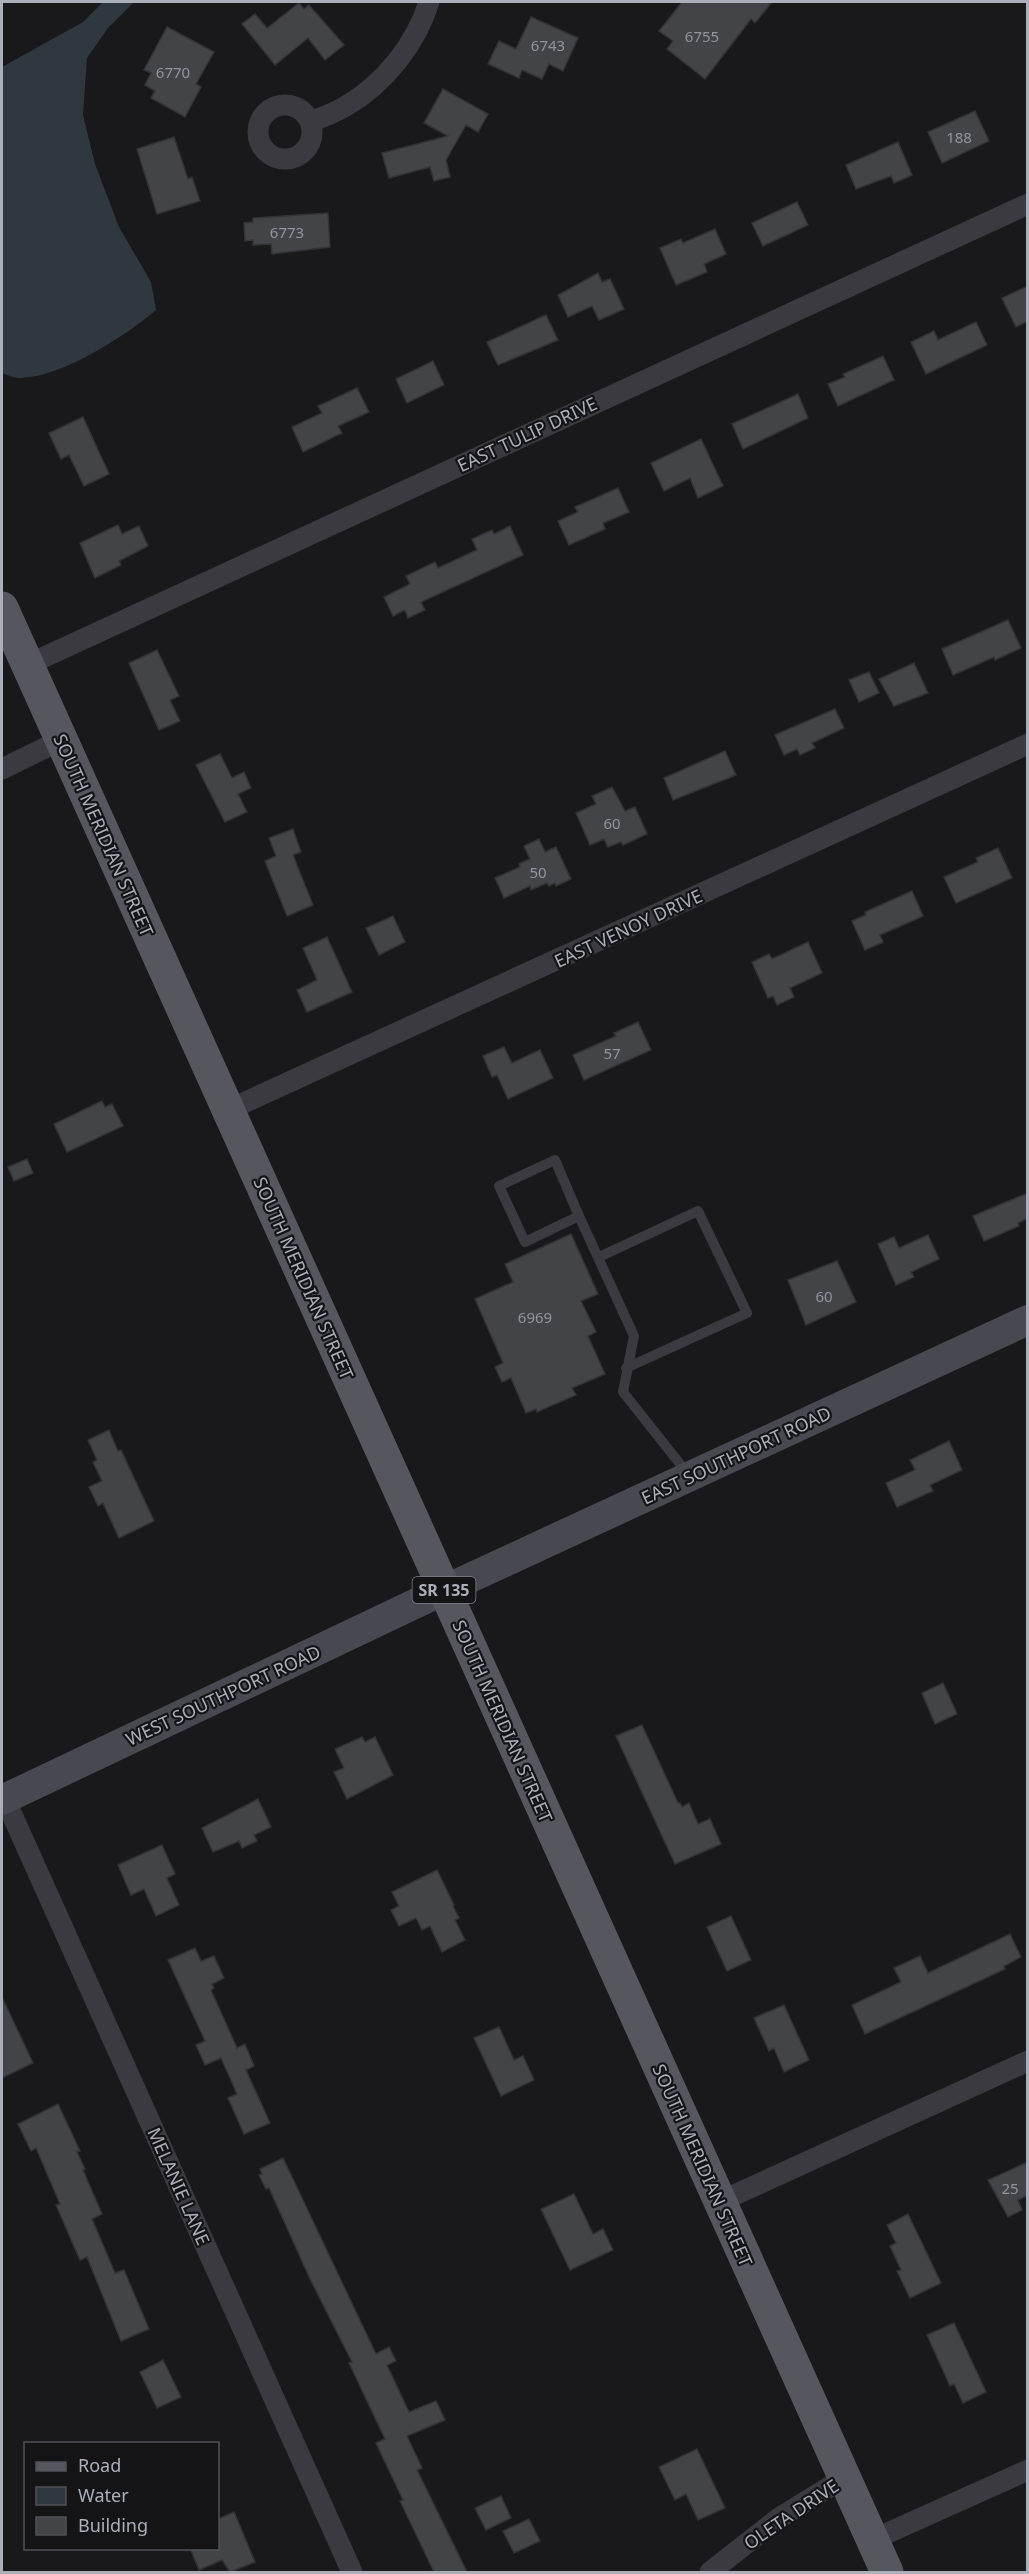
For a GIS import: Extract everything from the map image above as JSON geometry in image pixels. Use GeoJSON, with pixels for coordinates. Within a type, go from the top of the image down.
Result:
{"type":"FeatureCollection","features":[{"type":"Feature","properties":{"kind":"main road","name":"SOUTH MERIDIAN STREET"},"geometry":{"type":"LineString","coordinates":[[2,608],[886,2572]]}},
{"type":"Feature","properties":{"kind":"main road","name":"EAST SOUTHPORT ROAD"},"geometry":{"type":"LineString","coordinates":[[444,1590],[1028,1320]]}},
{"type":"Feature","properties":{"kind":"main road","name":"WEST SOUTHPORT ROAD"},"geometry":{"type":"LineString","coordinates":[[3,1800],[444,1590]]}},
{"type":"Feature","properties":{"kind":"street"},"geometry":{"type":"LineString","coordinates":[[311,122],[345,107],[382,77],[417,31],[429,2]]}},
{"type":"Feature","properties":{"kind":"street","name":"EAST TULIP DRIVE"},"geometry":{"type":"LineString","coordinates":[[27,664],[1028,204]]}},
{"type":"Feature","properties":{"kind":"street"},"geometry":{"type":"LineString","coordinates":[[2,769],[61,740]]}},
{"type":"Feature","properties":{"kind":"street","name":"EAST VENOY DRIVE"},"geometry":{"type":"LineString","coordinates":[[228,1110],[1028,744]]}},
{"type":"Feature","properties":{"kind":"street","name":"MELANIE LANE"},"geometry":{"type":"LineString","coordinates":[[3,1800],[352,2572]]}},
{"type":"Feature","properties":{"kind":"street"},"geometry":{"type":"LineString","coordinates":[[720,2202],[1028,2061]]}},
{"type":"Feature","properties":{"kind":"street"},"geometry":{"type":"LineString","coordinates":[[872,2541],[1028,2470]]}},
{"type":"Feature","properties":{"kind":"street","name":"OLETA DRIVE"},"geometry":{"type":"LineString","coordinates":[[710,2572],[778,2518],[844,2478]]}},
{"type":"Feature","properties":{"kind":"lane"},"geometry":{"type":"LineString","coordinates":[[579,1216],[525,1242],[499,1186],[555,1160],[634,1336],[623,1392],[690,1476]]}},
{"type":"Feature","properties":{"kind":"lane"},"geometry":{"type":"LineString","coordinates":[[599,1257],[698,1211],[747,1313],[626,1368]]}},
{"type":"Feature","properties":{"kind":"water"},"geometry":{"type":"Polygon","coordinates":[[[103,2],[134,2],[108,28],[87,58],[83,115],[95,164],[119,227],[151,282],[156,310],[110,343],[73,363],[37,376],[13,377],[2,373],[2,67],[83,22],[103,2]]]}},
{"type":"Feature","properties":{"kind":"building"},"geometry":{"type":"Polygon","coordinates":[[[682,2],[772,2],[755,23],[751,19],[705,79],[667,49],[673,41],[659,31],[682,2]]]}},
{"type":"Feature","properties":{"kind":"building"},"geometry":{"type":"Polygon","coordinates":[[[299,3],[304,9],[309,5],[344,45],[325,60],[308,38],[275,65],[242,24],[255,14],[267,28],[299,3]]]}},
{"type":"Feature","properties":{"kind":"building"},"geometry":{"type":"Polygon","coordinates":[[[531,17],[578,38],[563,71],[549,64],[542,79],[522,70],[519,78],[488,64],[499,41],[516,49],[531,17]]]}},
{"type":"Feature","properties":{"kind":"building"},"geometry":{"type":"Polygon","coordinates":[[[167,27],[214,52],[196,84],[201,87],[185,117],[151,98],[155,91],[145,85],[151,73],[144,70],[167,27]]]}},
{"type":"Feature","properties":{"kind":"building"},"geometry":{"type":"Polygon","coordinates":[[[443,89],[488,114],[478,132],[466,125],[446,160],[450,177],[434,181],[430,167],[389,178],[382,153],[448,136],[424,123],[443,89]]]}},
{"type":"Feature","properties":{"kind":"building"},"geometry":{"type":"Polygon","coordinates":[[[975,111],[989,141],[942,163],[928,132],[975,111]]]}},
{"type":"Feature","properties":{"kind":"building"},"geometry":{"type":"Polygon","coordinates":[[[174,137],[188,179],[192,177],[200,201],[157,214],[137,149],[174,137]]]}},
{"type":"Feature","properties":{"kind":"building"},"geometry":{"type":"Polygon","coordinates":[[[898,142],[912,175],[894,183],[891,176],[856,189],[846,165],[898,142]]]}},
{"type":"Feature","properties":{"kind":"building"},"geometry":{"type":"Polygon","coordinates":[[[797,202],[808,225],[763,246],[752,223],[797,202]]]}},
{"type":"Feature","properties":{"kind":"building"},"geometry":{"type":"Polygon","coordinates":[[[328,213],[330,247],[272,254],[271,244],[253,245],[253,240],[245,241],[244,223],[253,222],[253,218],[328,213]]]}},
{"type":"Feature","properties":{"kind":"building"},"geometry":{"type":"Polygon","coordinates":[[[715,229],[726,254],[704,264],[707,272],[676,285],[660,248],[681,239],[683,243],[715,229]]]}},
{"type":"Feature","properties":{"kind":"building"},"geometry":{"type":"Polygon","coordinates":[[[598,273],[602,282],[610,279],[624,309],[599,320],[592,306],[568,317],[558,295],[598,273]]]}},
{"type":"Feature","properties":{"kind":"building"},"geometry":{"type":"Polygon","coordinates":[[[1028,286],[1028,321],[1016,327],[1002,298],[1028,286]]]}},
{"type":"Feature","properties":{"kind":"building"},"geometry":{"type":"Polygon","coordinates":[[[546,315],[558,340],[498,365],[487,342],[546,315]]]}},
{"type":"Feature","properties":{"kind":"building"},"geometry":{"type":"Polygon","coordinates":[[[976,322],[987,345],[926,374],[911,342],[934,331],[938,340],[976,322]]]}},
{"type":"Feature","properties":{"kind":"building"},"geometry":{"type":"Polygon","coordinates":[[[883,356],[894,380],[838,406],[828,384],[845,377],[843,374],[883,356]]]}},
{"type":"Feature","properties":{"kind":"building"},"geometry":{"type":"Polygon","coordinates":[[[433,361],[444,385],[407,403],[396,379],[433,361]]]}},
{"type":"Feature","properties":{"kind":"building"},"geometry":{"type":"Polygon","coordinates":[[[357,388],[369,412],[338,426],[342,433],[303,452],[292,427],[322,413],[318,406],[357,388]]]}},
{"type":"Feature","properties":{"kind":"building"},"geometry":{"type":"Polygon","coordinates":[[[798,394],[808,418],[743,449],[732,424],[798,394]]]}},
{"type":"Feature","properties":{"kind":"building"},"geometry":{"type":"Polygon","coordinates":[[[83,417],[109,474],[84,486],[69,455],[61,459],[49,433],[83,417]]]}},
{"type":"Feature","properties":{"kind":"building"},"geometry":{"type":"Polygon","coordinates":[[[701,439],[723,486],[698,498],[690,478],[664,491],[651,463],[701,439]]]}},
{"type":"Feature","properties":{"kind":"building"},"geometry":{"type":"Polygon","coordinates":[[[618,488],[629,512],[603,523],[605,529],[569,545],[558,521],[578,512],[575,507],[618,488]]]}},
{"type":"Feature","properties":{"kind":"building"},"geometry":{"type":"Polygon","coordinates":[[[118,525],[122,534],[139,526],[148,546],[119,561],[121,565],[95,578],[80,543],[118,525]]]}},
{"type":"Feature","properties":{"kind":"building"},"geometry":{"type":"Polygon","coordinates":[[[510,526],[523,555],[421,602],[425,610],[408,618],[405,610],[393,616],[384,597],[410,584],[406,576],[435,562],[438,568],[477,550],[472,539],[492,530],[494,534],[510,526]]]}},
{"type":"Feature","properties":{"kind":"building"},"geometry":{"type":"Polygon","coordinates":[[[1008,620],[1021,648],[953,675],[942,649],[1008,620]]]}},
{"type":"Feature","properties":{"kind":"building"},"geometry":{"type":"Polygon","coordinates":[[[157,650],[179,696],[170,700],[180,721],[159,730],[129,663],[157,650]]]}},
{"type":"Feature","properties":{"kind":"building"},"geometry":{"type":"Polygon","coordinates":[[[914,663],[928,693],[894,706],[879,679],[914,663]]]}},
{"type":"Feature","properties":{"kind":"building"},"geometry":{"type":"Polygon","coordinates":[[[869,672],[879,693],[859,702],[849,680],[869,672]]]}},
{"type":"Feature","properties":{"kind":"building"},"geometry":{"type":"Polygon","coordinates":[[[835,709],[844,728],[812,743],[815,748],[800,755],[797,749],[784,755],[775,735],[835,709]]]}},
{"type":"Feature","properties":{"kind":"building"},"geometry":{"type":"Polygon","coordinates":[[[725,751],[736,775],[673,800],[664,778],[725,751]]]}},
{"type":"Feature","properties":{"kind":"building"},"geometry":{"type":"Polygon","coordinates":[[[220,754],[232,778],[244,772],[251,788],[238,794],[247,812],[225,822],[196,765],[220,754]]]}},
{"type":"Feature","properties":{"kind":"building"},"geometry":{"type":"Polygon","coordinates":[[[612,787],[625,811],[635,807],[647,834],[623,845],[621,842],[608,847],[604,839],[590,845],[576,813],[596,804],[592,796],[612,787]]]}},
{"type":"Feature","properties":{"kind":"building"},"geometry":{"type":"Polygon","coordinates":[[[293,829],[301,852],[293,855],[313,905],[287,916],[265,861],[276,856],[269,838],[293,829]]]}},
{"type":"Feature","properties":{"kind":"building"},"geometry":{"type":"Polygon","coordinates":[[[539,839],[545,852],[556,847],[571,879],[556,886],[555,883],[549,886],[547,883],[531,890],[530,886],[504,898],[495,878],[520,867],[519,864],[530,859],[524,846],[539,839]]]}},
{"type":"Feature","properties":{"kind":"building"},"geometry":{"type":"Polygon","coordinates":[[[998,848],[1012,878],[956,903],[944,877],[978,862],[976,858],[998,848]]]}},
{"type":"Feature","properties":{"kind":"building"},"geometry":{"type":"Polygon","coordinates":[[[912,891],[923,916],[880,935],[883,942],[865,950],[852,921],[866,915],[865,912],[912,891]]]}},
{"type":"Feature","properties":{"kind":"building"},"geometry":{"type":"Polygon","coordinates":[[[393,916],[405,942],[379,955],[366,928],[393,916]]]}},
{"type":"Feature","properties":{"kind":"building"},"geometry":{"type":"Polygon","coordinates":[[[327,937],[352,992],[307,1012],[297,990],[317,980],[303,948],[327,937]]]}},
{"type":"Feature","properties":{"kind":"building"},"geometry":{"type":"Polygon","coordinates":[[[808,942],[822,973],[790,988],[794,997],[777,1005],[773,996],[768,998],[752,962],[769,954],[772,959],[808,942]]]}},
{"type":"Feature","properties":{"kind":"building"},"geometry":{"type":"Polygon","coordinates":[[[638,1022],[651,1050],[584,1080],[573,1055],[616,1036],[614,1033],[638,1022]]]}},
{"type":"Feature","properties":{"kind":"building"},"geometry":{"type":"Polygon","coordinates":[[[504,1047],[512,1063],[540,1050],[553,1078],[508,1099],[497,1075],[492,1077],[483,1056],[504,1047]]]}},
{"type":"Feature","properties":{"kind":"building"},"geometry":{"type":"Polygon","coordinates":[[[102,1101],[105,1107],[112,1104],[123,1126],[67,1152],[54,1124],[102,1101]]]}},
{"type":"Feature","properties":{"kind":"building"},"geometry":{"type":"Polygon","coordinates":[[[27,1159],[33,1173],[14,1181],[8,1167],[27,1159]]]}},
{"type":"Feature","properties":{"kind":"building"},"geometry":{"type":"Polygon","coordinates":[[[1028,1193],[1028,1218],[1018,1223],[1019,1226],[984,1241],[973,1216],[1028,1193]]]}},
{"type":"Feature","properties":{"kind":"building"},"geometry":{"type":"Polygon","coordinates":[[[571,1234],[598,1294],[581,1301],[596,1332],[588,1336],[605,1374],[572,1388],[576,1395],[537,1412],[536,1409],[526,1413],[511,1378],[502,1382],[495,1367],[503,1363],[475,1299],[513,1282],[505,1264],[571,1234]]]}},
{"type":"Feature","properties":{"kind":"building"},"geometry":{"type":"Polygon","coordinates":[[[928,1235],[939,1259],[911,1272],[914,1277],[896,1285],[878,1244],[894,1237],[899,1248],[928,1235]]]}},
{"type":"Feature","properties":{"kind":"building"},"geometry":{"type":"Polygon","coordinates":[[[837,1261],[856,1302],[806,1325],[788,1280],[837,1261]]]}},
{"type":"Feature","properties":{"kind":"building"},"geometry":{"type":"Polygon","coordinates":[[[109,1430],[118,1451],[121,1450],[154,1521],[119,1538],[103,1503],[98,1506],[89,1487],[102,1481],[93,1462],[97,1460],[88,1440],[109,1430]]]}},
{"type":"Feature","properties":{"kind":"building"},"geometry":{"type":"Polygon","coordinates":[[[949,1441],[962,1470],[930,1485],[933,1491],[897,1507],[886,1483],[915,1470],[910,1460],[949,1441]]]}},
{"type":"Feature","properties":{"kind":"building"},"geometry":{"type":"Polygon","coordinates":[[[943,1683],[957,1714],[935,1724],[922,1693],[943,1683]]]}},
{"type":"Feature","properties":{"kind":"building"},"geometry":{"type":"Polygon","coordinates":[[[642,1725],[678,1803],[682,1807],[689,1803],[698,1824],[710,1819],[721,1844],[675,1864],[616,1736],[642,1725]]]}},
{"type":"Feature","properties":{"kind":"building"},"geometry":{"type":"Polygon","coordinates":[[[362,1737],[365,1742],[375,1737],[393,1775],[347,1799],[334,1772],[344,1768],[335,1749],[362,1737]]]}},
{"type":"Feature","properties":{"kind":"building"},"geometry":{"type":"Polygon","coordinates":[[[258,1799],[271,1827],[254,1835],[257,1841],[242,1848],[239,1841],[213,1852],[202,1828],[258,1799]]]}},
{"type":"Feature","properties":{"kind":"building"},"geometry":{"type":"Polygon","coordinates":[[[162,1845],[175,1874],[167,1878],[179,1905],[156,1916],[144,1889],[131,1895],[118,1865],[162,1845]]]}},
{"type":"Feature","properties":{"kind":"building"},"geometry":{"type":"Polygon","coordinates":[[[437,1870],[454,1905],[459,1918],[455,1920],[465,1940],[442,1952],[430,1926],[422,1930],[416,1918],[399,1926],[391,1910],[399,1906],[392,1892],[437,1870]]]}},
{"type":"Feature","properties":{"kind":"building"},"geometry":{"type":"Polygon","coordinates":[[[731,1916],[751,1960],[727,1971],[707,1927],[731,1916]]]}},
{"type":"Feature","properties":{"kind":"building"},"geometry":{"type":"Polygon","coordinates":[[[1010,1934],[1021,1957],[1004,1966],[1005,1969],[865,2034],[852,2005],[901,1982],[894,1968],[920,1956],[928,1973],[1010,1934]]]}},
{"type":"Feature","properties":{"kind":"building"},"geometry":{"type":"Polygon","coordinates":[[[195,1948],[201,1961],[214,1956],[224,1978],[212,1984],[214,1988],[211,1990],[237,2048],[245,2044],[254,2066],[246,2070],[270,2123],[244,2134],[228,2098],[237,2094],[221,2058],[205,2065],[196,2045],[205,2041],[168,1960],[195,1948]]]}},
{"type":"Feature","properties":{"kind":"building"},"geometry":{"type":"Polygon","coordinates":[[[2,1997],[33,2063],[2,2078],[2,1997]]]}},
{"type":"Feature","properties":{"kind":"building"},"geometry":{"type":"Polygon","coordinates":[[[784,2005],[809,2060],[784,2072],[774,2048],[769,2051],[754,2018],[784,2005]]]}},
{"type":"Feature","properties":{"kind":"building"},"geometry":{"type":"Polygon","coordinates":[[[499,2027],[514,2060],[523,2056],[534,2080],[501,2096],[474,2038],[499,2027]]]}},
{"type":"Feature","properties":{"kind":"building"},"geometry":{"type":"Polygon","coordinates":[[[58,2104],[80,2151],[77,2152],[85,2169],[83,2170],[102,2214],[92,2219],[115,2273],[124,2270],[149,2329],[121,2341],[87,2257],[80,2260],[56,2205],[60,2204],[36,2148],[31,2151],[18,2124],[58,2104]]]}},
{"type":"Feature","properties":{"kind":"building"},"geometry":{"type":"Polygon","coordinates":[[[283,2158],[376,2354],[389,2347],[396,2361],[387,2365],[409,2412],[436,2401],[445,2420],[407,2436],[422,2468],[417,2470],[467,2572],[434,2572],[400,2501],[403,2500],[376,2443],[385,2439],[349,2363],[352,2362],[310,2279],[269,2188],[266,2189],[259,2175],[262,2174],[260,2169],[283,2158]]]}},
{"type":"Feature","properties":{"kind":"building"},"geometry":{"type":"Polygon","coordinates":[[[1028,2162],[1028,2195],[1018,2200],[1022,2210],[1008,2217],[988,2180],[1028,2162]]]}},
{"type":"Feature","properties":{"kind":"building"},"geometry":{"type":"Polygon","coordinates":[[[574,2194],[593,2234],[603,2229],[613,2250],[570,2270],[541,2209],[574,2194]]]}},
{"type":"Feature","properties":{"kind":"building"},"geometry":{"type":"Polygon","coordinates":[[[908,2214],[941,2283],[910,2298],[897,2271],[901,2270],[890,2246],[896,2243],[887,2225],[908,2214]]]}},
{"type":"Feature","properties":{"kind":"building"},"geometry":{"type":"Polygon","coordinates":[[[954,2323],[986,2392],[963,2403],[954,2384],[950,2386],[927,2335],[954,2323]]]}},
{"type":"Feature","properties":{"kind":"building"},"geometry":{"type":"Polygon","coordinates":[[[163,2360],[181,2397],[157,2408],[140,2372],[163,2360]]]}},
{"type":"Feature","properties":{"kind":"building"},"geometry":{"type":"Polygon","coordinates":[[[697,2449],[725,2508],[698,2520],[686,2494],[675,2500],[659,2467],[697,2449]]]}},
{"type":"Feature","properties":{"kind":"building"},"geometry":{"type":"Polygon","coordinates":[[[501,2496],[511,2518],[486,2530],[475,2508],[501,2496]]]}},
{"type":"Feature","properties":{"kind":"building"},"geometry":{"type":"Polygon","coordinates":[[[234,2512],[255,2562],[230,2572],[222,2560],[199,2570],[191,2550],[219,2550],[219,2519],[234,2512]]]}},
{"type":"Feature","properties":{"kind":"building"},"geometry":{"type":"Polygon","coordinates":[[[529,2519],[540,2541],[514,2553],[503,2531],[529,2519]]]}}]}
